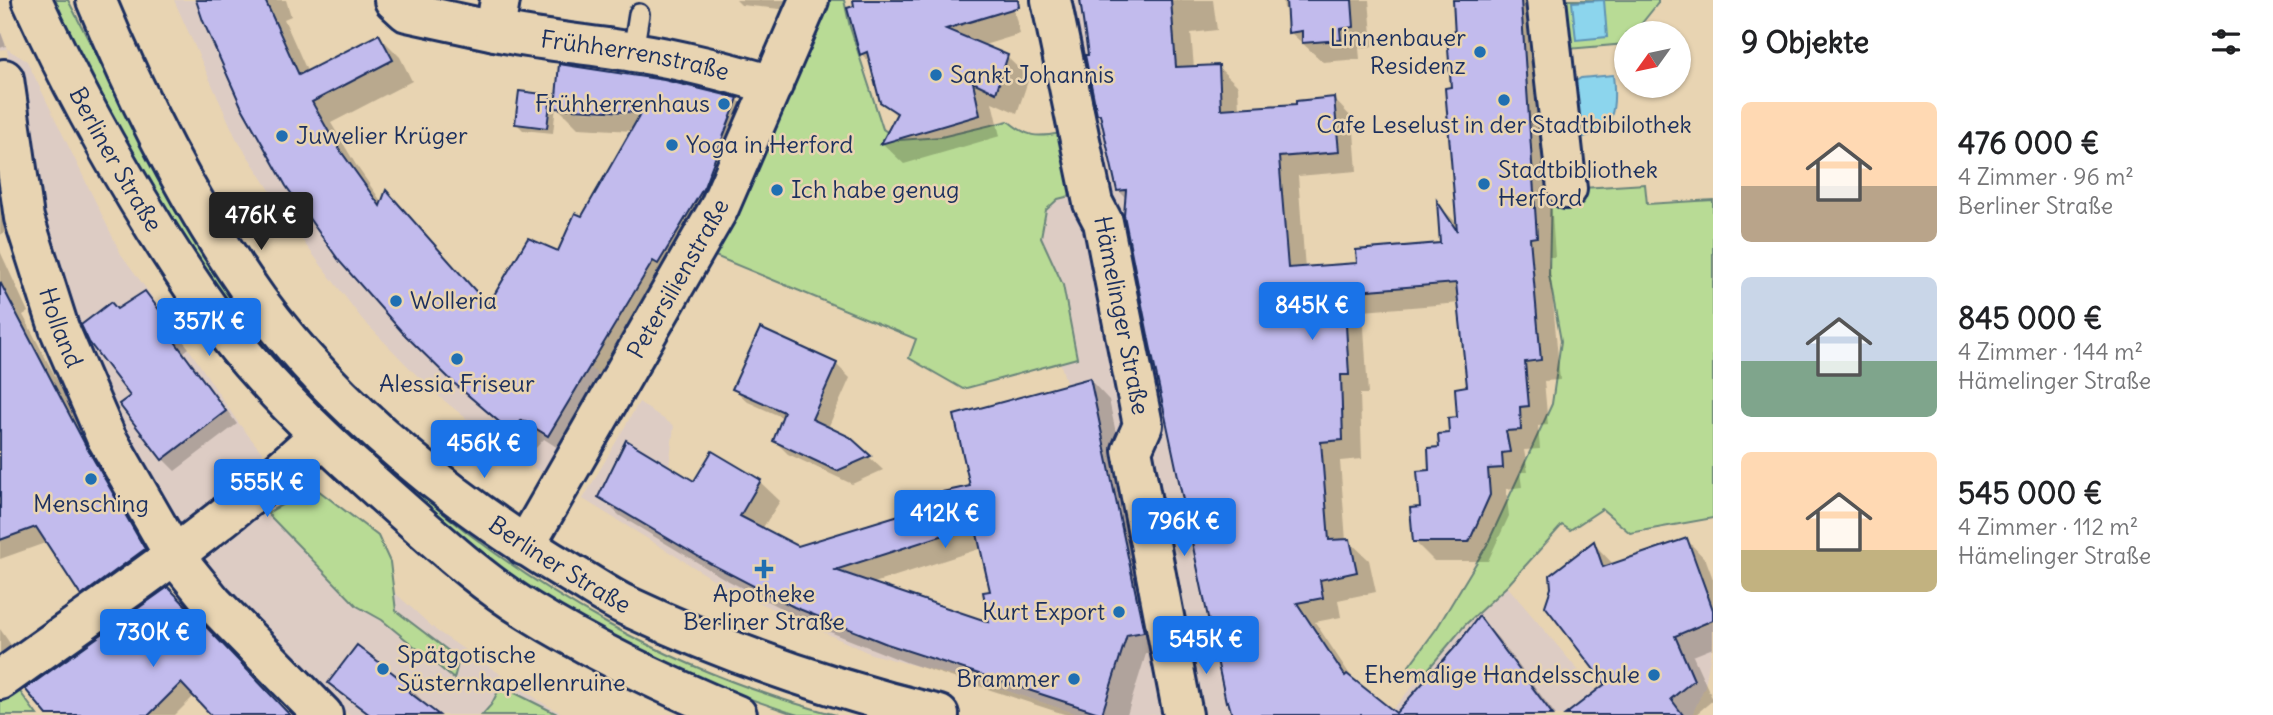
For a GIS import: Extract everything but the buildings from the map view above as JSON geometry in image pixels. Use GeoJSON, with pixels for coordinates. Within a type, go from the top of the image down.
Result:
{"type":"FeatureCollection","features":[{"type":"Feature","properties":{"kind":"street","name":"Berliner Straße"},"geometry":{"type":"LineString","coordinates":[[32,0],[55,51],[114,162],[194,289],[249,361],[318,436],[453,555],[526,610],[603,655],[675,690],[737,715]]}},
{"type":"Feature","properties":{"kind":"street","name":"Berliner Straße"},"geometry":{"type":"LineString","coordinates":[[96,0],[162,147],[207,223],[259,302],[328,383],[399,449],[472,508],[525,546],[625,605],[710,641],[828,685],[939,715]]}},
{"type":"Feature","properties":{"kind":"street","name":"Frühherrenstraße"},"geometry":{"type":"LineString","coordinates":[[394,0],[407,12],[498,16],[527,38],[633,52],[718,69],[773,85]]}},
{"type":"Feature","properties":{"kind":"street","name":"Hämelinger Straße"},"geometry":{"type":"LineString","coordinates":[[1051,0],[1093,203],[1103,222],[1143,425],[1132,450],[1183,715]]}},
{"type":"Feature","properties":{"kind":"street"},"geometry":{"type":"LineString","coordinates":[[1546,0],[1567,189]]}},
{"type":"Feature","properties":{"kind":"street","name":"Petersilienstraße"},"geometry":{"type":"LineString","coordinates":[[525,546],[719,208],[808,3]]}},
{"type":"Feature","properties":{"kind":"street","name":"Holland"},"geometry":{"type":"LineString","coordinates":[[2,79],[24,218],[59,328],[106,437],[174,555],[213,603],[323,715]]}},
{"type":"Feature","properties":{"kind":"street"},"geometry":{"type":"LineString","coordinates":[[0,680],[174,555],[318,436]]}},
{"type":"Feature","properties":{"kind":"lane"},"geometry":{"type":"LineString","coordinates":[[633,52],[639,14]]}},
{"type":"Feature","properties":{"kind":"shaded area"},"geometry":{"type":"Polygon","coordinates":[[[174,0],[250,0],[308,122],[421,282],[580,361],[600,375],[542,473],[503,448],[431,390],[362,319],[305,244],[236,138],[174,0]]]}},
{"type":"Feature","properties":{"kind":"shaded area"},"geometry":{"type":"Polygon","coordinates":[[[1037,0],[1157,0],[1279,657],[1377,715],[1081,715],[993,686],[871,654],[726,587],[583,499],[639,402],[674,426],[669,467],[739,527],[947,613],[1084,656],[1078,422],[1060,362],[1077,358],[1063,285],[1041,237],[1046,210],[1058,199],[1074,195],[1037,0]]]}},
{"type":"Feature","properties":{"kind":"shaded area"},"geometry":{"type":"Polygon","coordinates":[[[0,29],[7,49],[0,50],[0,29]]]}},
{"type":"Feature","properties":{"kind":"shaded area"},"geometry":{"type":"Polygon","coordinates":[[[7,49],[27,61],[121,254],[237,421],[317,522],[437,631],[565,715],[349,715],[297,674],[178,533],[122,432],[34,217],[7,49]]]}},
{"type":"Feature","properties":{"kind":"shaded area"},"geometry":{"type":"Polygon","coordinates":[[[1507,586],[1595,690],[1671,638],[1713,623],[1713,641],[1705,686],[1692,715],[1388,715],[1465,625],[1507,586]]]}},
{"type":"Feature","properties":{"kind":"green space"},"geometry":{"type":"Polygon","coordinates":[[[54,0],[68,0],[129,119],[347,426],[386,465],[379,472],[279,368],[225,299],[177,226],[118,126],[54,0]]]}},
{"type":"Feature","properties":{"kind":"green space"},"geometry":{"type":"Polygon","coordinates":[[[823,0],[844,0],[883,129],[899,140],[941,137],[1008,121],[1032,135],[1061,133],[1074,195],[1058,199],[1046,210],[1041,237],[1063,285],[1077,358],[963,389],[909,358],[916,339],[715,256],[760,162],[823,0]]]}},
{"type":"Feature","properties":{"kind":"green space"},"geometry":{"type":"Polygon","coordinates":[[[1563,0],[1658,0],[1644,21],[1614,21],[1614,45],[1568,49],[1563,0]]]}},
{"type":"Feature","properties":{"kind":"green space"},"geometry":{"type":"Polygon","coordinates":[[[1645,184],[1647,204],[1713,200],[1713,518],[1630,533],[1602,509],[1570,530],[1562,525],[1507,586],[1465,625],[1420,679],[1409,666],[1437,628],[1487,545],[1552,404],[1561,341],[1549,275],[1551,190],[1645,184]]]}},
{"type":"Feature","properties":{"kind":"green space"},"geometry":{"type":"Polygon","coordinates":[[[405,481],[502,558],[607,624],[662,652],[719,676],[836,715],[798,715],[788,712],[716,687],[646,656],[571,615],[499,567],[400,489],[405,481]]]}},
{"type":"Feature","properties":{"kind":"green space"},"geometry":{"type":"Polygon","coordinates":[[[314,487],[378,536],[390,562],[396,611],[459,659],[454,679],[382,620],[357,606],[267,513],[314,487]]]}},
{"type":"Feature","properties":{"kind":"green space"},"geometry":{"type":"Polygon","coordinates":[[[501,686],[559,715],[482,715],[501,686]]]}},
{"type":"Feature","properties":{"kind":"green space"},"geometry":{"type":"Polygon","coordinates":[[[18,689],[37,715],[0,715],[0,701],[18,689]]]}},
{"type":"Feature","properties":{"kind":"water"},"geometry":{"type":"Polygon","coordinates":[[[1604,0],[1607,37],[1576,40],[1572,2],[1604,0]]]}},
{"type":"Feature","properties":{"kind":"water"},"geometry":{"type":"Polygon","coordinates":[[[1613,75],[1614,100],[1610,119],[1597,133],[1572,139],[1568,86],[1581,78],[1613,75]]]}},
{"type":"Feature","properties":{"kind":"place","name":"Linnenbauer Residenz"},"geometry":{"type":"Point","coordinates":[1480,52]}},
{"type":"Feature","properties":{"kind":"place","name":"Sankt Johannis"},"geometry":{"type":"Point","coordinates":[936,75]}},
{"type":"Feature","properties":{"kind":"place","name":"Cafe Leselust in der Stadtbibilothek"},"geometry":{"type":"Point","coordinates":[1504,100]}},
{"type":"Feature","properties":{"kind":"place","name":"Frühherrenhaus"},"geometry":{"type":"Point","coordinates":[724,104]}},
{"type":"Feature","properties":{"kind":"place","name":"Juwelier Krüger"},"geometry":{"type":"Point","coordinates":[282,136]}},
{"type":"Feature","properties":{"kind":"place","name":"Yoga in Herford"},"geometry":{"type":"Point","coordinates":[672,145]}},
{"type":"Feature","properties":{"kind":"place","name":"Stadtbibliothek Herford"},"geometry":{"type":"Point","coordinates":[1484,184]}},
{"type":"Feature","properties":{"kind":"place","name":"Ich habe genug"},"geometry":{"type":"Point","coordinates":[777,190]}},
{"type":"Feature","properties":{"kind":"place","name":"Wolleria"},"geometry":{"type":"Point","coordinates":[396,301]}},
{"type":"Feature","properties":{"kind":"place","name":"Alessia Friseur"},"geometry":{"type":"Point","coordinates":[457,359]}},
{"type":"Feature","properties":{"kind":"place","name":"Mensching"},"geometry":{"type":"Point","coordinates":[91,479]}},
{"type":"Feature","properties":{"kind":"place","name":"Apotheke Berliner Straße"},"geometry":{"type":"Point","coordinates":[764,569]}},
{"type":"Feature","properties":{"kind":"place","name":"Kurt Export"},"geometry":{"type":"Point","coordinates":[1119,612]}},
{"type":"Feature","properties":{"kind":"place","name":"Spätgotische Süsternkapellenruine"},"geometry":{"type":"Point","coordinates":[383,669]}},
{"type":"Feature","properties":{"kind":"place","name":"Ehemalige Handelsschule"},"geometry":{"type":"Point","coordinates":[1654,675]}},
{"type":"Feature","properties":{"kind":"place","name":"Brammer"},"geometry":{"type":"Point","coordinates":[1074,679]}}]}
